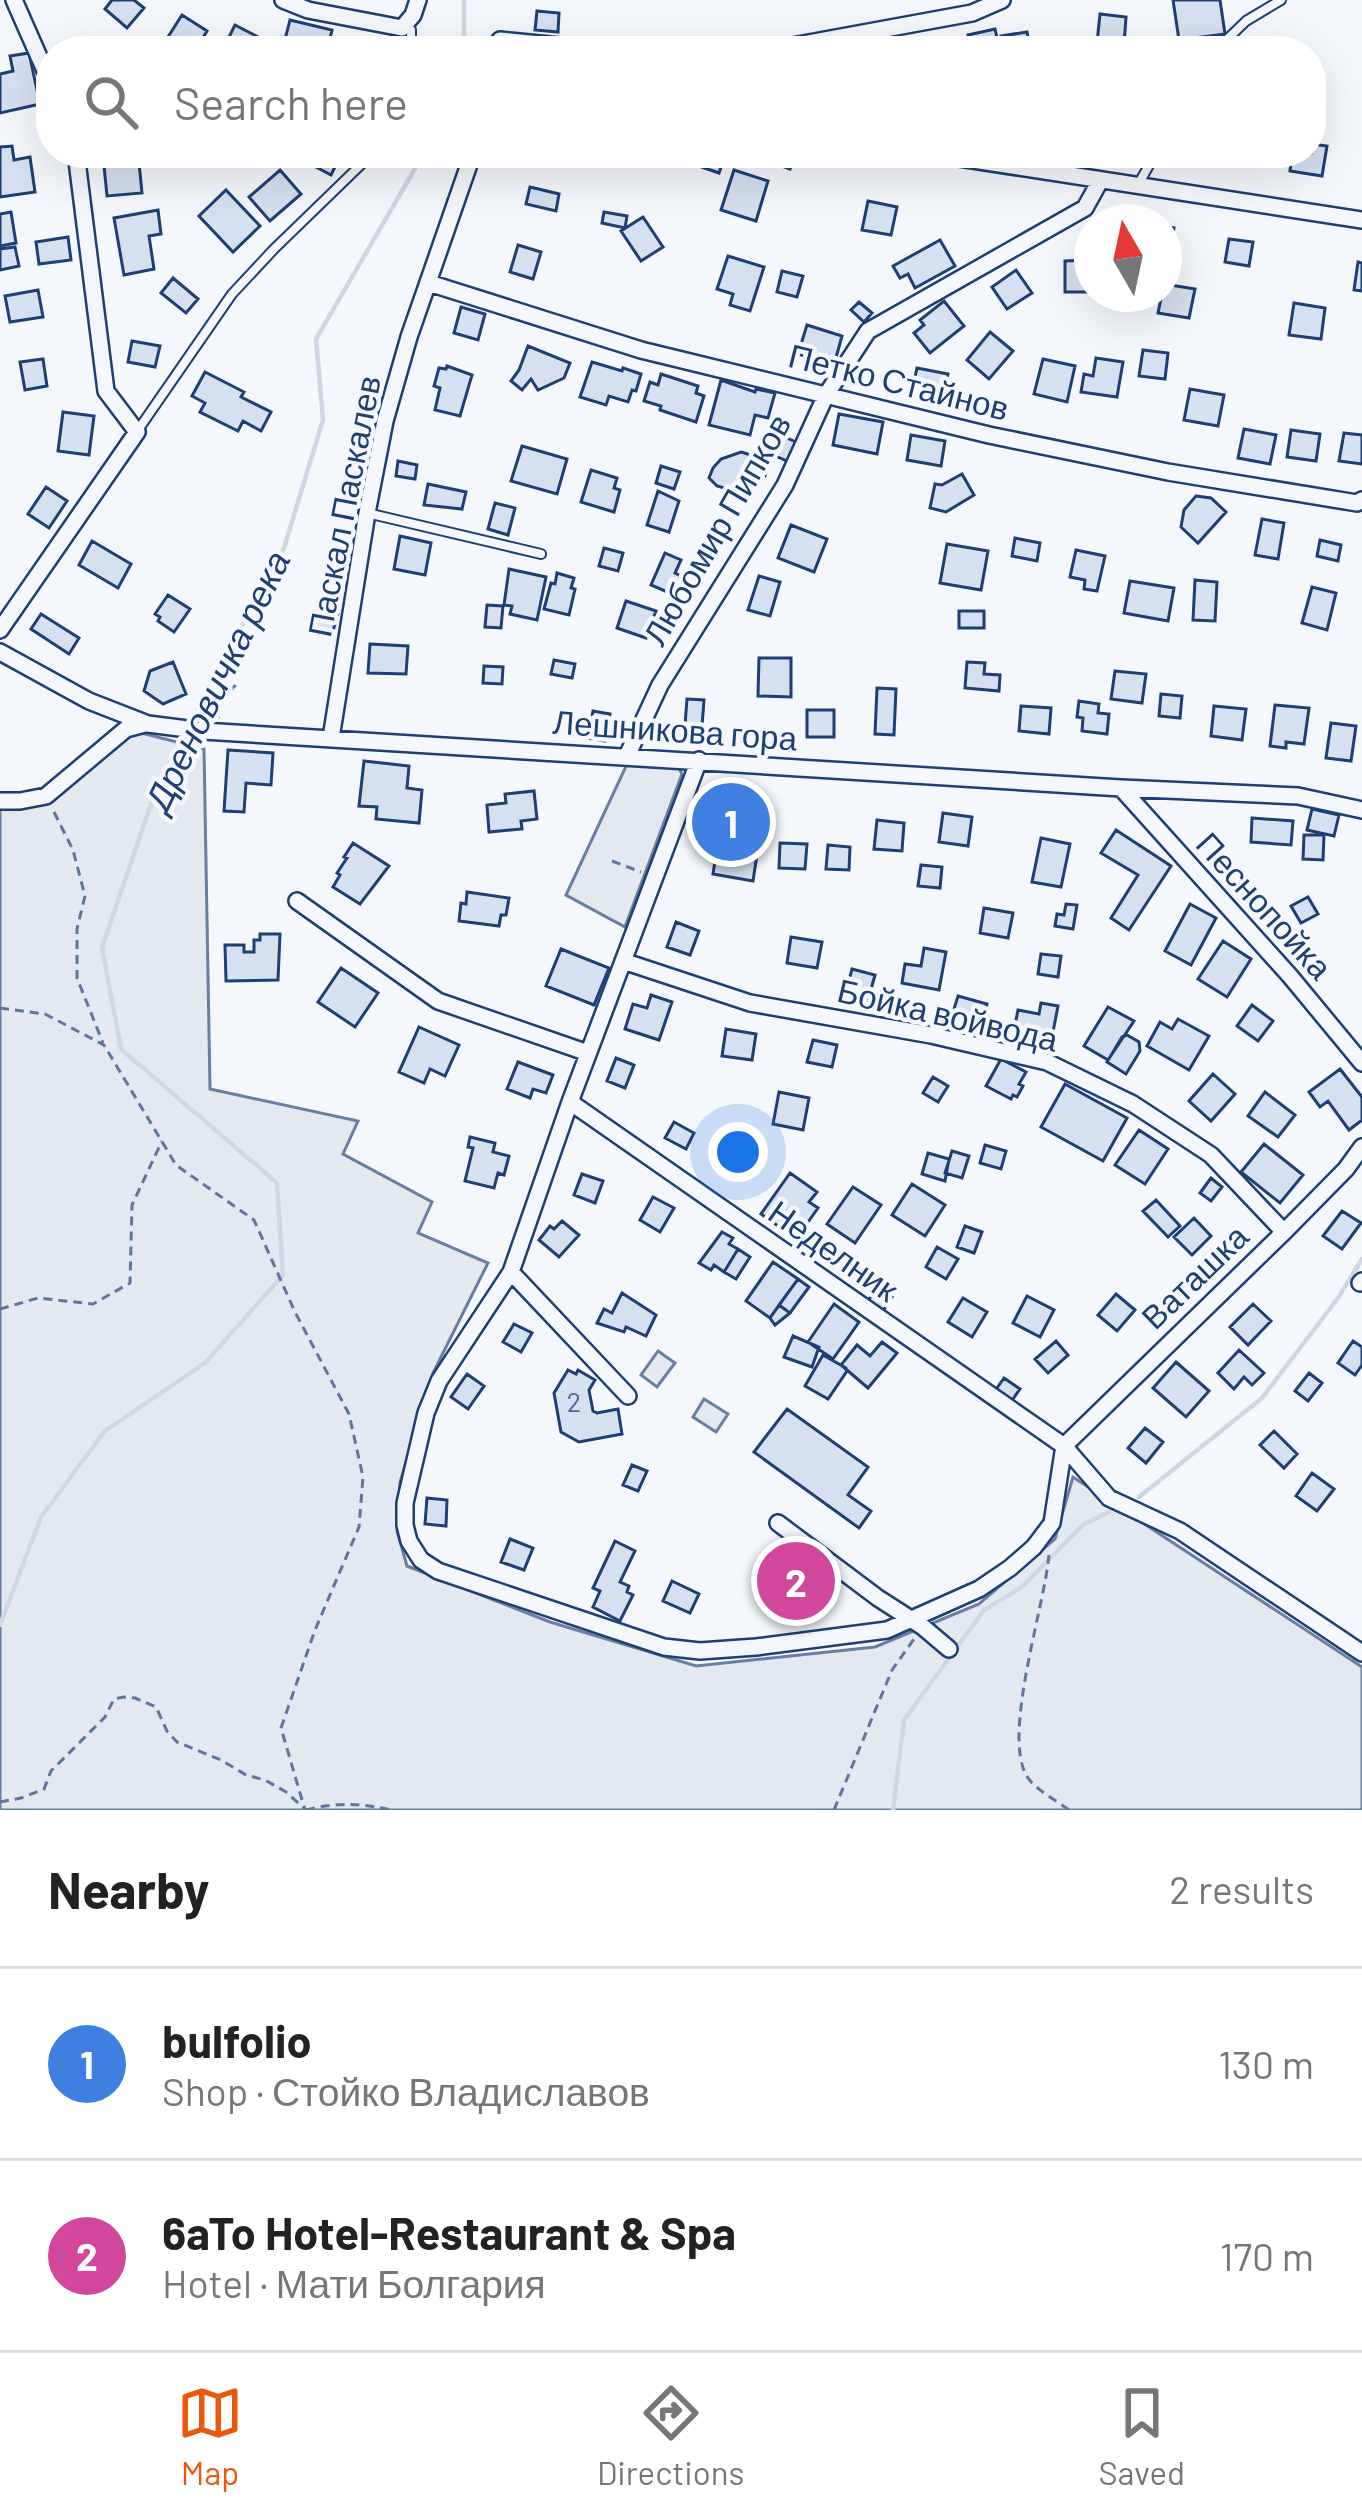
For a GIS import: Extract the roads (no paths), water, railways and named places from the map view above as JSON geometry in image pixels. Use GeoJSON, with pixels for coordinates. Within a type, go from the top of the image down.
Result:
{"type":"FeatureCollection","features":[{"type":"Feature","properties":{"kind":"street"},"geometry":{"type":"LineString","coordinates":[[14,0],[36,50]]}},
{"type":"Feature","properties":{"kind":"street"},"geometry":{"type":"LineString","coordinates":[[283,0],[308,10],[402,28],[418,0]]}},
{"type":"Feature","properties":{"kind":"street"},"geometry":{"type":"LineString","coordinates":[[849,36],[972,14],[1002,0]]}},
{"type":"Feature","properties":{"kind":"street"},"geometry":{"type":"LineString","coordinates":[[0,630],[137,432],[106,391],[78,168]]}},
{"type":"Feature","properties":{"kind":"street","name":"Паскал Паскалев"},"geometry":{"type":"LineString","coordinates":[[331,738],[385,422],[468,168]]}},
{"type":"Feature","properties":{"kind":"street"},"geometry":{"type":"LineString","coordinates":[[1020,168],[1362,220]]}},
{"type":"Feature","properties":{"kind":"street","name":"Любомир Пипков"},"geometry":{"type":"LineString","coordinates":[[627,756],[660,685],[785,485],[826,395],[868,331],[1085,208],[1100,181]]}},
{"type":"Feature","properties":{"kind":"street","name":"Петко Стайнов"},"geometry":{"type":"LineString","coordinates":[[429,283],[641,350],[989,435],[1360,507]]}},
{"type":"Feature","properties":{"kind":"street","name":"Лешникова гора"},"geometry":{"type":"LineString","coordinates":[[0,652],[89,701],[148,724],[1298,796],[1362,810]]}},
{"type":"Feature","properties":{"kind":"street"},"geometry":{"type":"LineString","coordinates":[[0,801],[46,796],[126,729],[148,724]]}},
{"type":"Feature","properties":{"kind":"street"},"geometry":{"type":"LineString","coordinates":[[698,760],[511,1272],[439,1381],[426,1413],[406,1503],[409,1541],[421,1560],[438,1571],[664,1647],[700,1651],[755,1647],[887,1630],[916,1623],[979,1589],[1034,1547],[1052,1523],[1064,1446]]}},
{"type":"Feature","properties":{"kind":"street","name":"Песнопойка"},"geometry":{"type":"LineString","coordinates":[[1121,788],[1362,1063]]}},
{"type":"Feature","properties":{"kind":"street"},"geometry":{"type":"LineString","coordinates":[[296,901],[438,1001],[589,1053]]}},
{"type":"Feature","properties":{"kind":"street","name":"Бойка войвода"},"geometry":{"type":"LineString","coordinates":[[623,961],[750,1003],[931,1035],[1047,1062],[1133,1104],[1211,1156],[1284,1232]]}},
{"type":"Feature","properties":{"kind":"street","name":"Неделник"},"geometry":{"type":"LineString","coordinates":[[570,1102],[1064,1446],[1109,1498],[1180,1531],[1362,1653]]}},
{"type":"Feature","properties":{"kind":"street","name":"Ваташка"},"geometry":{"type":"LineString","coordinates":[[1064,1446],[1284,1232],[1362,1147]]}},
{"type":"Feature","properties":{"kind":"street"},"geometry":{"type":"LineString","coordinates":[[511,1272],[628,1396]]}},
{"type":"Feature","properties":{"kind":"street"},"geometry":{"type":"LineString","coordinates":[[778,1523],[949,1649]]}},
{"type":"Feature","properties":{"kind":"lane"},"geometry":{"type":"LineString","coordinates":[[1230,36],[1281,0]]}},
{"type":"Feature","properties":{"kind":"lane"},"geometry":{"type":"LineString","coordinates":[[402,28],[411,31],[411,36]]}},
{"type":"Feature","properties":{"kind":"lane"},"geometry":{"type":"LineString","coordinates":[[137,432],[232,294],[358,168]]}},
{"type":"Feature","properties":{"kind":"lane"},"geometry":{"type":"LineString","coordinates":[[1138,186],[1148,168]]}},
{"type":"Feature","properties":{"kind":"lane"},"geometry":{"type":"LineString","coordinates":[[367,513],[541,554]]}},
{"type":"Feature","properties":{"kind":"waterway","name":"Дреновичка река"},"geometry":{"type":"LineString","coordinates":[[464,0],[464,36]]}},
{"type":"Feature","properties":{"kind":"waterway","name":"Дреновичка река"},"geometry":{"type":"LineString","coordinates":[[190,724],[284,548],[323,420],[316,339],[415,168]]}},
{"type":"Feature","properties":{"kind":"waterway","name":"Дреновичка река"},"geometry":{"type":"LineString","coordinates":[[0,1625],[41,1517],[105,1431],[205,1363],[283,1275],[277,1183],[121,1049],[102,947],[157,787],[185,734]]}},
{"type":"Feature","properties":{"kind":"waterway"},"geometry":{"type":"LineString","coordinates":[[1139,1497],[1262,1398],[1362,1259]]}},
{"type":"Feature","properties":{"kind":"waterway"},"geometry":{"type":"LineString","coordinates":[[893,1810],[904,1720],[984,1610],[1022,1587],[1084,1524],[1109,1512]]}},
{"type":"Feature","properties":{"kind":"place","name":"bulfolio"},"geometry":{"type":"Point","coordinates":[731,822]}},
{"type":"Feature","properties":{"kind":"place","name":"6aTo Hotel-Restaurant & Spa"},"geometry":{"type":"Point","coordinates":[796,1581]}}]}
